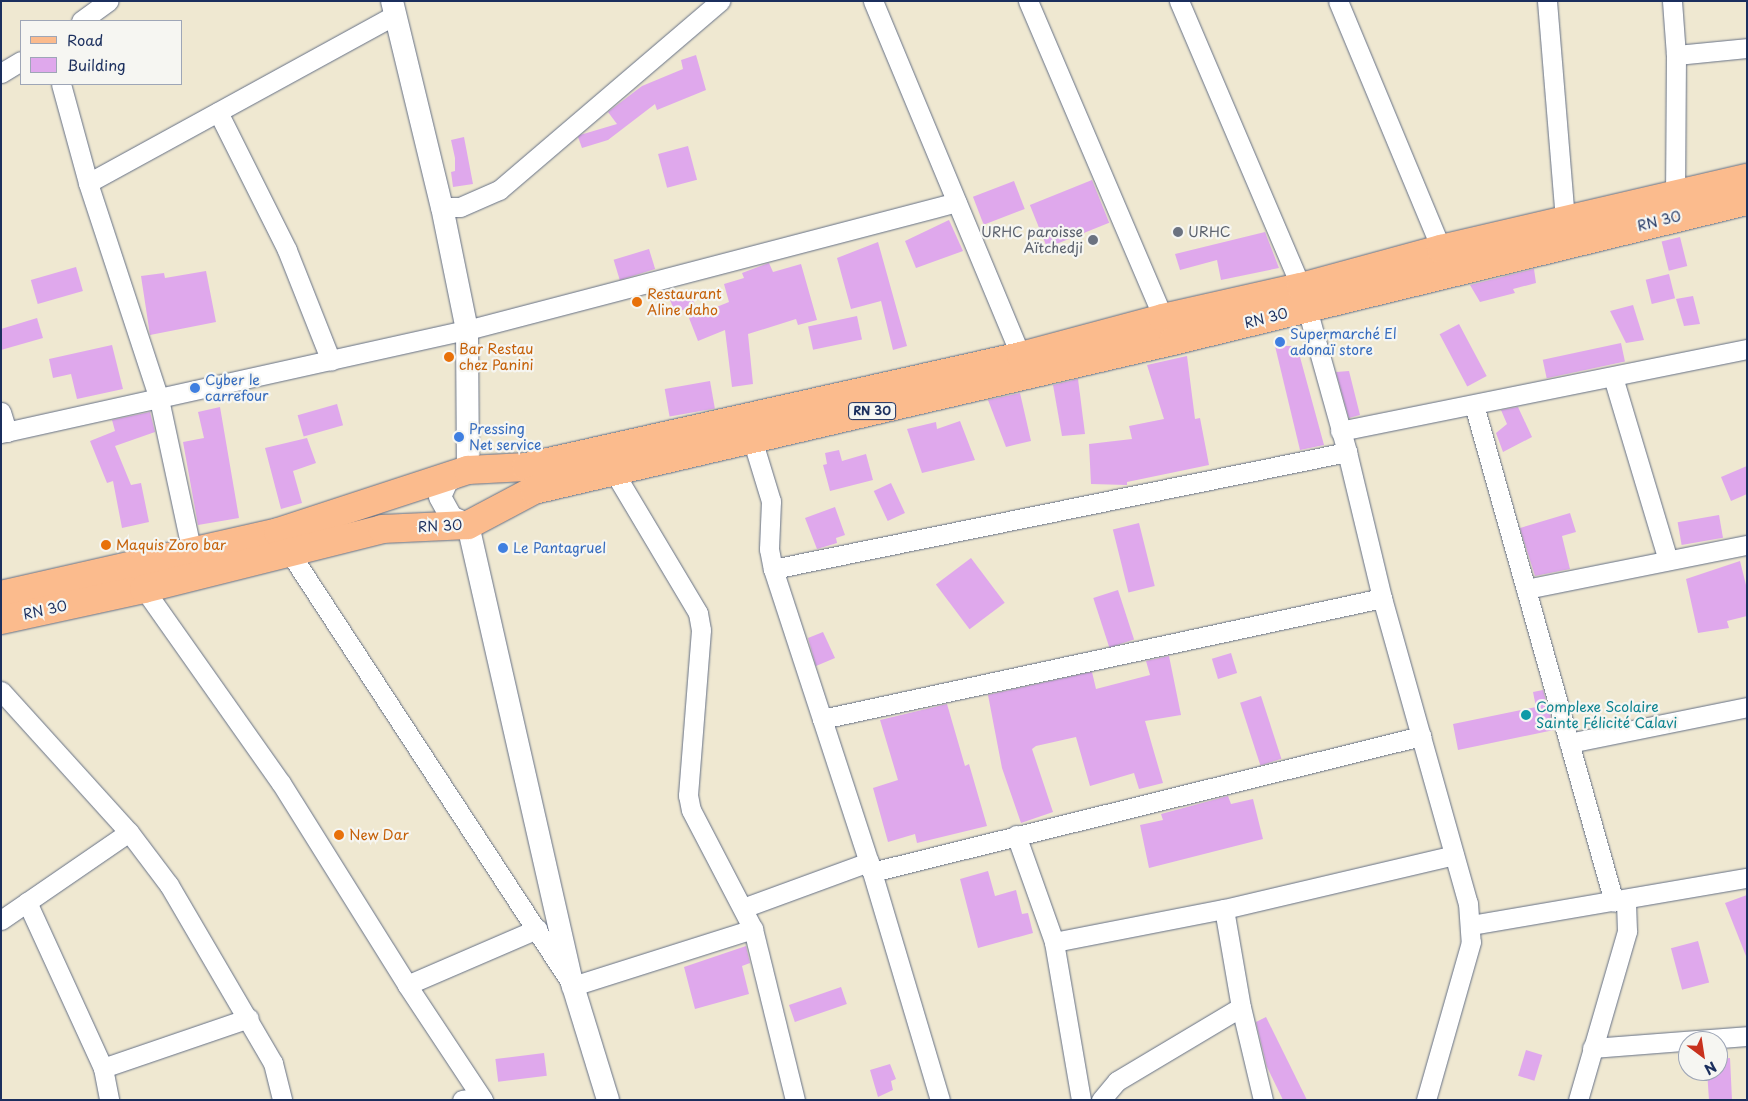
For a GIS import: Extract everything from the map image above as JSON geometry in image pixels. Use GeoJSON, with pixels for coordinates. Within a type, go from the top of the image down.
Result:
{"type":"FeatureCollection","features":[{"type":"Feature","properties":{"kind":"main road","name":"RN 30"},"geometry":{"type":"LineString","coordinates":[[1,594],[192,553],[278,532],[468,470],[526,467],[1021,356],[1163,318],[1304,298],[1442,249],[1675,193],[1747,178]]}},
{"type":"Feature","properties":{"kind":"main road","name":"RN 30"},"geometry":{"type":"LineString","coordinates":[[1,620],[144,589],[288,550],[382,529],[468,525],[534,490],[752,439],[1304,298],[1747,202]]}},
{"type":"Feature","properties":{"kind":"street"},"geometry":{"type":"LineString","coordinates":[[82,20],[109,1]]}},
{"type":"Feature","properties":{"kind":"street"},"geometry":{"type":"LineString","coordinates":[[442,207],[460,207],[500,190],[720,1]]}},
{"type":"Feature","properties":{"kind":"street"},"geometry":{"type":"LineString","coordinates":[[874,1],[1021,356]]}},
{"type":"Feature","properties":{"kind":"street"},"geometry":{"type":"LineString","coordinates":[[1028,1],[1163,318]]}},
{"type":"Feature","properties":{"kind":"street"},"geometry":{"type":"LineString","coordinates":[[1179,1],[1304,298],[1347,452],[1382,598],[1454,854],[1471,925],[1471,942],[1460,986],[1426,1100]]}},
{"type":"Feature","properties":{"kind":"street"},"geometry":{"type":"LineString","coordinates":[[1338,1],[1442,249]]}},
{"type":"Feature","properties":{"kind":"street"},"geometry":{"type":"LineString","coordinates":[[1547,1],[1565,219]]}},
{"type":"Feature","properties":{"kind":"street"},"geometry":{"type":"LineString","coordinates":[[1672,1],[1676,55],[1675,193]]}},
{"type":"Feature","properties":{"kind":"street"},"geometry":{"type":"LineString","coordinates":[[88,183],[218,112],[394,8],[442,207],[467,330],[468,470],[447,481],[440,496],[451,518],[468,525],[573,986],[608,1100]]}},
{"type":"Feature","properties":{"kind":"street"},"geometry":{"type":"LineString","coordinates":[[1676,55],[1747,48]]}},
{"type":"Feature","properties":{"kind":"street"},"geometry":{"type":"LineString","coordinates":[[1,73],[20,62]]}},
{"type":"Feature","properties":{"kind":"street"},"geometry":{"type":"LineString","coordinates":[[61,85],[88,183],[159,399],[192,553]]}},
{"type":"Feature","properties":{"kind":"street"},"geometry":{"type":"LineString","coordinates":[[218,112],[287,250],[331,362]]}},
{"type":"Feature","properties":{"kind":"street"},"geometry":{"type":"LineString","coordinates":[[1,412],[4,433],[331,362],[467,330],[957,202]]}},
{"type":"Feature","properties":{"kind":"street"},"geometry":{"type":"LineString","coordinates":[[1340,432],[1747,349]]}},
{"type":"Feature","properties":{"kind":"street"},"geometry":{"type":"LineString","coordinates":[[1613,377],[1668,560]]}},
{"type":"Feature","properties":{"kind":"street"},"geometry":{"type":"LineString","coordinates":[[1474,405],[1569,743],[1620,901],[1627,931],[1578,1100]]}},
{"type":"Feature","properties":{"kind":"street"},"geometry":{"type":"LineString","coordinates":[[752,439],[771,501],[769,549],[773,569],[870,867],[940,1100]]}},
{"type":"Feature","properties":{"kind":"street"},"geometry":{"type":"LineString","coordinates":[[773,569],[1347,452]]}},
{"type":"Feature","properties":{"kind":"street"},"geometry":{"type":"LineString","coordinates":[[614,472],[698,613],[701,630],[688,795],[691,810],[709,850],[753,929],[795,1100]]}},
{"type":"Feature","properties":{"kind":"street"},"geometry":{"type":"LineString","coordinates":[[1526,589],[1747,545]]}},
{"type":"Feature","properties":{"kind":"street"},"geometry":{"type":"LineString","coordinates":[[288,550],[573,986]]}},
{"type":"Feature","properties":{"kind":"street"},"geometry":{"type":"LineString","coordinates":[[144,589],[281,783],[407,985],[482,1098],[462,1100]]}},
{"type":"Feature","properties":{"kind":"street"},"geometry":{"type":"LineString","coordinates":[[822,719],[1382,598]]}},
{"type":"Feature","properties":{"kind":"street"},"geometry":{"type":"LineString","coordinates":[[1,692],[129,832],[173,893],[249,1018],[273,1063],[282,1100]]}},
{"type":"Feature","properties":{"kind":"street"},"geometry":{"type":"LineString","coordinates":[[1569,743],[1747,707]]}},
{"type":"Feature","properties":{"kind":"street"},"geometry":{"type":"LineString","coordinates":[[743,908],[870,867],[1016,835],[1421,736]]}},
{"type":"Feature","properties":{"kind":"street"},"geometry":{"type":"LineString","coordinates":[[1,920],[129,832]]}},
{"type":"Feature","properties":{"kind":"street"},"geometry":{"type":"LineString","coordinates":[[1016,835],[1054,942],[1081,1100]]}},
{"type":"Feature","properties":{"kind":"street"},"geometry":{"type":"LineString","coordinates":[[1054,942],[1224,910],[1454,854]]}},
{"type":"Feature","properties":{"kind":"street"},"geometry":{"type":"LineString","coordinates":[[1471,925],[1747,878]]}},
{"type":"Feature","properties":{"kind":"street"},"geometry":{"type":"LineString","coordinates":[[27,902],[103,1068],[109,1100]]}},
{"type":"Feature","properties":{"kind":"street"},"geometry":{"type":"LineString","coordinates":[[1224,910],[1241,1008],[1263,1100]]}},
{"type":"Feature","properties":{"kind":"street"},"geometry":{"type":"LineString","coordinates":[[573,986],[753,929]]}},
{"type":"Feature","properties":{"kind":"street"},"geometry":{"type":"LineString","coordinates":[[407,985],[537,930]]}},
{"type":"Feature","properties":{"kind":"street"},"geometry":{"type":"LineString","coordinates":[[1100,1100],[1117,1081],[1241,1008]]}},
{"type":"Feature","properties":{"kind":"street"},"geometry":{"type":"LineString","coordinates":[[103,1068],[249,1018]]}},
{"type":"Feature","properties":{"kind":"street"},"geometry":{"type":"LineString","coordinates":[[1592,1048],[1747,1036]]}},
{"type":"Feature","properties":{"kind":"building"},"geometry":{"type":"Polygon","coordinates":[[[696,55],[706,90],[657,110],[655,104],[608,140],[582,148],[578,137],[580,135],[617,124],[608,112],[642,86],[683,69],[681,60],[696,55]]]}},
{"type":"Feature","properties":{"kind":"building"},"geometry":{"type":"Polygon","coordinates":[[[464,137],[473,184],[453,187],[451,172],[455,171],[455,158],[451,140],[464,137]]]}},
{"type":"Feature","properties":{"kind":"building"},"geometry":{"type":"Polygon","coordinates":[[[688,146],[697,180],[667,188],[658,154],[688,146]]]}},
{"type":"Feature","properties":{"kind":"building"},"geometry":{"type":"Polygon","coordinates":[[[1092,180],[1109,223],[1047,248],[1030,205],[1092,180]]]}},
{"type":"Feature","properties":{"kind":"building"},"geometry":{"type":"Polygon","coordinates":[[[1014,181],[1025,209],[984,225],[973,197],[1014,181]]]}},
{"type":"Feature","properties":{"kind":"building"},"geometry":{"type":"Polygon","coordinates":[[[949,220],[963,251],[916,268],[905,241],[949,220]]]}},
{"type":"Feature","properties":{"kind":"building"},"geometry":{"type":"Polygon","coordinates":[[[1265,232],[1279,268],[1221,280],[1217,260],[1180,270],[1175,254],[1265,232]]]}},
{"type":"Feature","properties":{"kind":"building"},"geometry":{"type":"Polygon","coordinates":[[[1680,237],[1687,266],[1669,271],[1662,242],[1680,237]]]}},
{"type":"Feature","properties":{"kind":"building"},"geometry":{"type":"Polygon","coordinates":[[[878,242],[907,346],[893,350],[881,301],[851,309],[837,258],[878,242]]]}},
{"type":"Feature","properties":{"kind":"building"},"geometry":{"type":"Polygon","coordinates":[[[649,249],[655,269],[620,280],[614,260],[649,249]]]}},
{"type":"Feature","properties":{"kind":"building"},"geometry":{"type":"Polygon","coordinates":[[[769,263],[773,272],[801,264],[817,320],[798,325],[796,319],[748,334],[753,384],[732,387],[725,330],[698,341],[689,318],[729,302],[724,284],[744,278],[742,273],[769,263]]]}},
{"type":"Feature","properties":{"kind":"building"},"geometry":{"type":"Polygon","coordinates":[[[76,267],[83,291],[38,304],[31,280],[76,267]]]}},
{"type":"Feature","properties":{"kind":"building"},"geometry":{"type":"Polygon","coordinates":[[[1534,269],[1536,283],[1513,289],[1515,293],[1480,302],[1470,285],[1534,269]]]}},
{"type":"Feature","properties":{"kind":"building"},"geometry":{"type":"Polygon","coordinates":[[[206,271],[216,322],[150,335],[141,276],[164,273],[165,278],[206,271]]]}},
{"type":"Feature","properties":{"kind":"building"},"geometry":{"type":"Polygon","coordinates":[[[1669,274],[1675,298],[1652,304],[1646,280],[1669,274]]]}},
{"type":"Feature","properties":{"kind":"building"},"geometry":{"type":"Polygon","coordinates":[[[689,291],[695,305],[676,313],[670,299],[689,291]]]}},
{"type":"Feature","properties":{"kind":"building"},"geometry":{"type":"Polygon","coordinates":[[[1693,296],[1700,324],[1684,326],[1676,299],[1693,296]]]}},
{"type":"Feature","properties":{"kind":"building"},"geometry":{"type":"Polygon","coordinates":[[[1633,305],[1644,340],[1626,343],[1610,311],[1633,305]]]}},
{"type":"Feature","properties":{"kind":"building"},"geometry":{"type":"Polygon","coordinates":[[[857,316],[862,339],[813,350],[808,326],[857,316]]]}},
{"type":"Feature","properties":{"kind":"building"},"geometry":{"type":"Polygon","coordinates":[[[37,318],[43,338],[1,350],[1,329],[37,318]]]}},
{"type":"Feature","properties":{"kind":"building"},"geometry":{"type":"Polygon","coordinates":[[[1459,324],[1487,376],[1467,386],[1440,334],[1459,324]]]}},
{"type":"Feature","properties":{"kind":"building"},"geometry":{"type":"Polygon","coordinates":[[[1621,343],[1625,362],[1547,378],[1543,360],[1621,343]]]}},
{"type":"Feature","properties":{"kind":"building"},"geometry":{"type":"Polygon","coordinates":[[[112,345],[123,389],[77,399],[71,374],[53,378],[49,359],[112,345]]]}},
{"type":"Feature","properties":{"kind":"building"},"geometry":{"type":"Polygon","coordinates":[[[1275,346],[1297,346],[1324,445],[1300,450],[1275,346]]]}},
{"type":"Feature","properties":{"kind":"building"},"geometry":{"type":"Polygon","coordinates":[[[1187,356],[1195,419],[1200,418],[1209,465],[1127,482],[1127,485],[1091,484],[1089,444],[1132,439],[1129,426],[1164,419],[1147,365],[1187,356]]]}},
{"type":"Feature","properties":{"kind":"building"},"geometry":{"type":"Polygon","coordinates":[[[1349,371],[1360,415],[1349,418],[1336,372],[1349,371]]]}},
{"type":"Feature","properties":{"kind":"building"},"geometry":{"type":"Polygon","coordinates":[[[1078,379],[1085,434],[1062,436],[1053,385],[1078,379]]]}},
{"type":"Feature","properties":{"kind":"building"},"geometry":{"type":"Polygon","coordinates":[[[710,381],[715,409],[670,417],[665,389],[710,381]]]}},
{"type":"Feature","properties":{"kind":"building"},"geometry":{"type":"Polygon","coordinates":[[[1020,393],[1031,441],[1006,447],[988,400],[1020,393]]]}},
{"type":"Feature","properties":{"kind":"building"},"geometry":{"type":"Polygon","coordinates":[[[337,404],[343,425],[304,436],[298,415],[337,404]]]}},
{"type":"Feature","properties":{"kind":"building"},"geometry":{"type":"Polygon","coordinates":[[[220,407],[239,518],[198,525],[183,442],[204,438],[198,412],[220,407]]]}},
{"type":"Feature","properties":{"kind":"building"},"geometry":{"type":"Polygon","coordinates":[[[1518,407],[1532,437],[1503,452],[1496,433],[1507,424],[1501,410],[1518,407]]]}},
{"type":"Feature","properties":{"kind":"building"},"geometry":{"type":"Polygon","coordinates":[[[150,412],[155,432],[115,446],[131,485],[141,483],[149,522],[122,528],[113,481],[107,483],[90,441],[115,431],[112,420],[150,412]]]}},
{"type":"Feature","properties":{"kind":"building"},"geometry":{"type":"Polygon","coordinates":[[[960,421],[975,460],[922,473],[907,429],[936,422],[937,429],[960,421]]]}},
{"type":"Feature","properties":{"kind":"building"},"geometry":{"type":"Polygon","coordinates":[[[307,438],[316,463],[293,471],[302,503],[281,509],[265,448],[307,438]]]}},
{"type":"Feature","properties":{"kind":"building"},"geometry":{"type":"Polygon","coordinates":[[[839,450],[842,461],[866,454],[873,480],[830,491],[823,465],[827,464],[825,453],[839,450]]]}},
{"type":"Feature","properties":{"kind":"building"},"geometry":{"type":"Polygon","coordinates":[[[1747,466],[1747,494],[1731,501],[1721,477],[1747,466]]]}},
{"type":"Feature","properties":{"kind":"building"},"geometry":{"type":"Polygon","coordinates":[[[891,483],[905,513],[888,521],[874,491],[891,483]]]}},
{"type":"Feature","properties":{"kind":"building"},"geometry":{"type":"Polygon","coordinates":[[[835,507],[845,535],[836,538],[837,543],[817,549],[805,518],[835,507]]]}},
{"type":"Feature","properties":{"kind":"building"},"geometry":{"type":"Polygon","coordinates":[[[1570,513],[1576,532],[1562,536],[1570,569],[1535,576],[1520,528],[1570,513]]]}},
{"type":"Feature","properties":{"kind":"building"},"geometry":{"type":"Polygon","coordinates":[[[1719,515],[1723,538],[1682,545],[1678,522],[1719,515]]]}},
{"type":"Feature","properties":{"kind":"building"},"geometry":{"type":"Polygon","coordinates":[[[1139,523],[1155,586],[1129,593],[1113,530],[1139,523]]]}},
{"type":"Feature","properties":{"kind":"building"},"geometry":{"type":"Polygon","coordinates":[[[971,558],[1005,603],[970,629],[936,584],[971,558]]]}},
{"type":"Feature","properties":{"kind":"building"},"geometry":{"type":"Polygon","coordinates":[[[1740,561],[1747,589],[1747,616],[1727,621],[1729,628],[1698,633],[1686,579],[1740,561]]]}},
{"type":"Feature","properties":{"kind":"building"},"geometry":{"type":"Polygon","coordinates":[[[1118,590],[1134,639],[1109,647],[1093,598],[1118,590]]]}},
{"type":"Feature","properties":{"kind":"building"},"geometry":{"type":"Polygon","coordinates":[[[823,632],[835,658],[816,666],[808,638],[823,632]]]}},
{"type":"Feature","properties":{"kind":"building"},"geometry":{"type":"Polygon","coordinates":[[[1231,653],[1237,673],[1218,679],[1212,659],[1231,653]]]}},
{"type":"Feature","properties":{"kind":"building"},"geometry":{"type":"Polygon","coordinates":[[[1169,656],[1181,715],[1145,721],[1163,783],[1139,789],[1134,773],[1090,786],[1076,737],[1036,746],[1032,749],[1053,812],[1021,823],[1002,768],[988,695],[1092,672],[1096,689],[1150,675],[1146,661],[1169,656]]]}},
{"type":"Feature","properties":{"kind":"building","name":"Complexe Scolaire Sainte Félicité Calavi"},"geometry":{"type":"Polygon","coordinates":[[[1543,690],[1554,730],[1458,750],[1453,724],[1536,707],[1533,692],[1543,690]]]}},
{"type":"Feature","properties":{"kind":"building"},"geometry":{"type":"Polygon","coordinates":[[[1261,696],[1281,759],[1260,766],[1240,703],[1261,696]]]}},
{"type":"Feature","properties":{"kind":"building"},"geometry":{"type":"Polygon","coordinates":[[[947,704],[965,766],[969,764],[987,826],[917,843],[915,834],[888,842],[873,788],[898,780],[880,720],[947,704]]]}},
{"type":"Feature","properties":{"kind":"building"},"geometry":{"type":"Polygon","coordinates":[[[1228,796],[1231,804],[1253,799],[1263,839],[1149,868],[1140,825],[1163,820],[1161,814],[1228,796]]]}},
{"type":"Feature","properties":{"kind":"building"},"geometry":{"type":"Polygon","coordinates":[[[988,871],[995,896],[1016,890],[1022,914],[1028,913],[1033,933],[978,948],[960,879],[988,871]]]}},
{"type":"Feature","properties":{"kind":"building"},"geometry":{"type":"Polygon","coordinates":[[[1747,895],[1747,956],[1746,956],[1725,903],[1747,895]]]}},
{"type":"Feature","properties":{"kind":"building"},"geometry":{"type":"Polygon","coordinates":[[[1698,941],[1709,983],[1682,990],[1671,948],[1698,941]]]}},
{"type":"Feature","properties":{"kind":"building"},"geometry":{"type":"Polygon","coordinates":[[[746,946],[750,963],[742,966],[749,994],[695,1009],[684,967],[746,946]]]}},
{"type":"Feature","properties":{"kind":"building"},"geometry":{"type":"Polygon","coordinates":[[[841,987],[847,1004],[795,1022],[789,1005],[841,987]]]}},
{"type":"Feature","properties":{"kind":"building"},"geometry":{"type":"Polygon","coordinates":[[[1266,1017],[1307,1100],[1283,1100],[1267,1067],[1256,1022],[1266,1017]]]}},
{"type":"Feature","properties":{"kind":"building"},"geometry":{"type":"Polygon","coordinates":[[[1526,1050],[1542,1055],[1534,1081],[1518,1076],[1526,1050]]]}},
{"type":"Feature","properties":{"kind":"building"},"geometry":{"type":"Polygon","coordinates":[[[544,1053],[547,1076],[498,1082],[495,1059],[544,1053]]]}},
{"type":"Feature","properties":{"kind":"building"},"geometry":{"type":"Polygon","coordinates":[[[1728,1058],[1730,1058],[1732,1100],[1709,1100],[1708,1081],[1728,1081],[1728,1058]]]}},
{"type":"Feature","properties":{"kind":"building"},"geometry":{"type":"Polygon","coordinates":[[[890,1064],[896,1079],[891,1081],[893,1090],[878,1097],[870,1070],[890,1064]]]}},
{"type":"Feature","properties":{"kind":"place","name":"URHC"},"geometry":{"type":"Point","coordinates":[1178,232]}},
{"type":"Feature","properties":{"kind":"place","name":"URHC paroisse Aïtchedji"},"geometry":{"type":"Point","coordinates":[1093,240]}},
{"type":"Feature","properties":{"kind":"place","name":"Restaurant Aline daho"},"geometry":{"type":"Point","coordinates":[637,302]}},
{"type":"Feature","properties":{"kind":"place","name":"Supermarché El adonaï store"},"geometry":{"type":"Point","coordinates":[1280,342]}},
{"type":"Feature","properties":{"kind":"place","name":"Bar Restau chez Panini"},"geometry":{"type":"Point","coordinates":[449,357]}},
{"type":"Feature","properties":{"kind":"place","name":"Cyber le carrefour"},"geometry":{"type":"Point","coordinates":[195,388]}},
{"type":"Feature","properties":{"kind":"place","name":"Pressing Net service"},"geometry":{"type":"Point","coordinates":[459,437]}},
{"type":"Feature","properties":{"kind":"place","name":"Maquis Zoro bar"},"geometry":{"type":"Point","coordinates":[106,545]}},
{"type":"Feature","properties":{"kind":"place","name":"Le Pantagruel"},"geometry":{"type":"Point","coordinates":[503,548]}},
{"type":"Feature","properties":{"kind":"place","name":"Complexe Scolaire Sainte Félicité Calavi"},"geometry":{"type":"Point","coordinates":[1526,715]}},
{"type":"Feature","properties":{"kind":"place","name":"New Dar"},"geometry":{"type":"Point","coordinates":[339,835]}}]}
